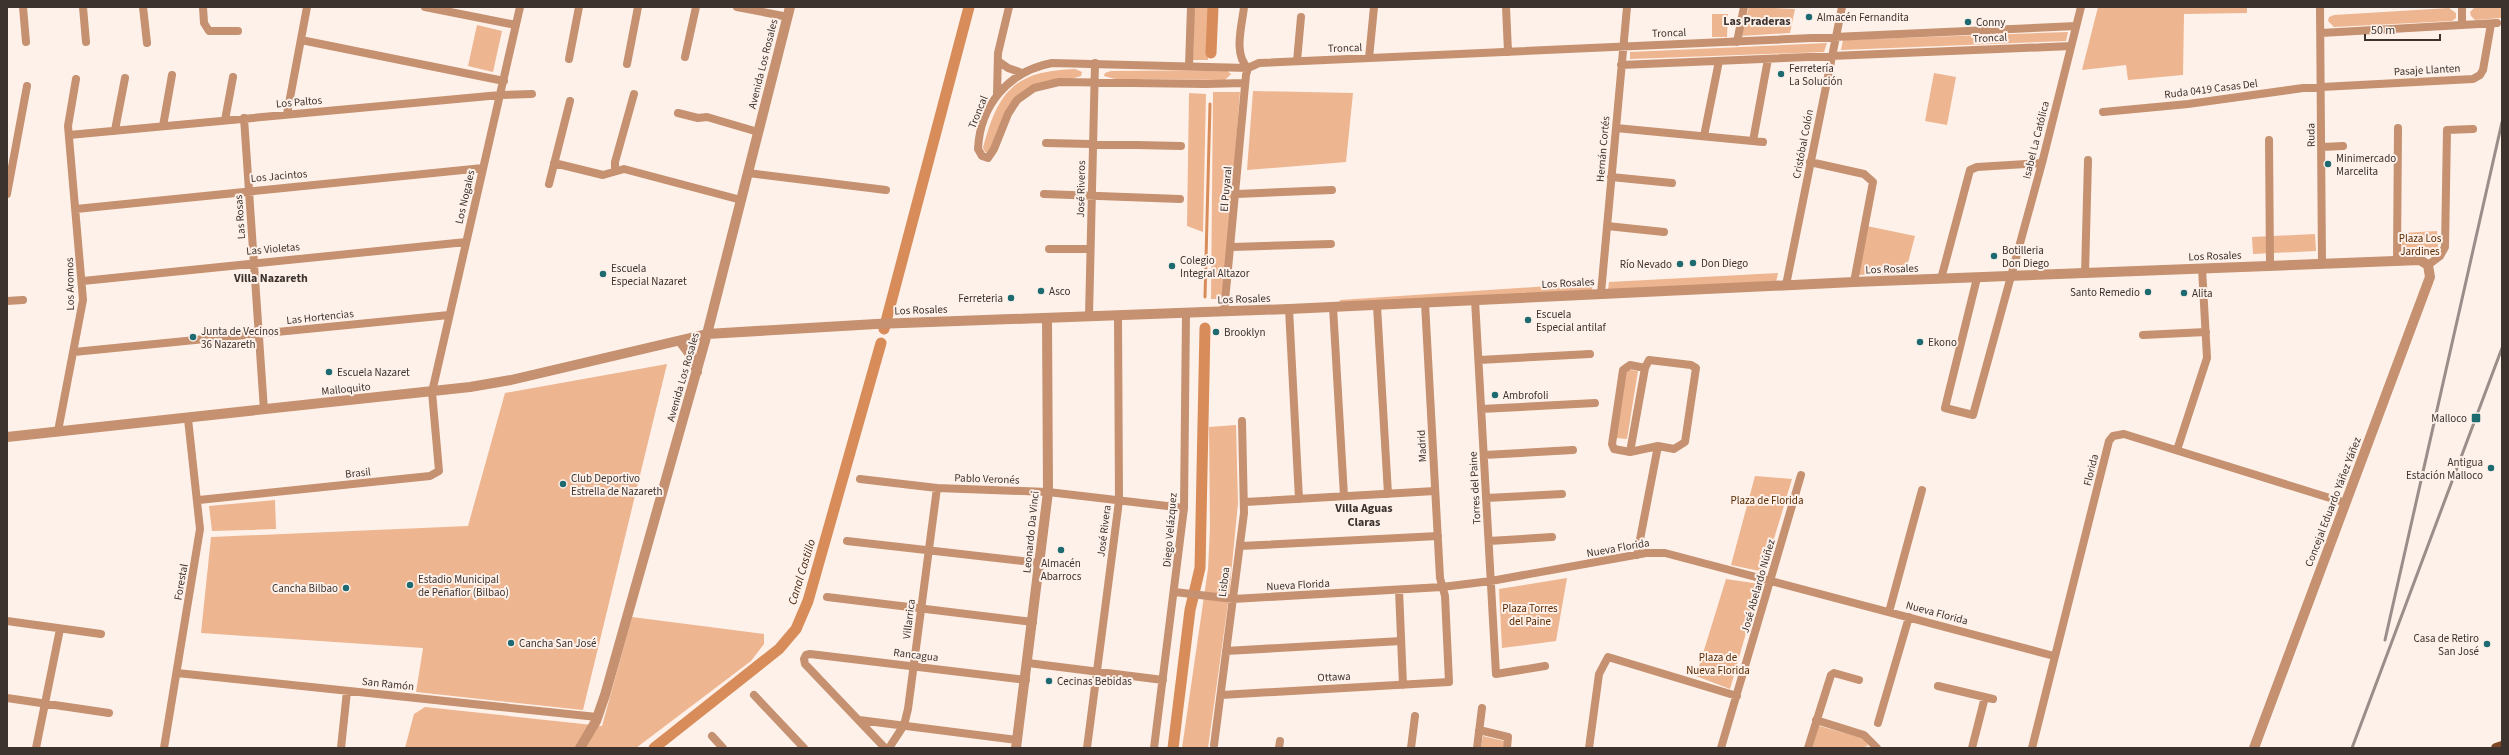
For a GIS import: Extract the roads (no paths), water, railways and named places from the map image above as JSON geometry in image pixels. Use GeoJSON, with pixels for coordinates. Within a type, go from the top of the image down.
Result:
{"type":"FeatureCollection","features":[{"type":"Feature","properties":{"kind":"main road"},"geometry":{"type":"LineString","coordinates":[[2496,748],[2502,746]]}},
{"type":"Feature","properties":{"kind":"street"},"geometry":{"type":"LineString","coordinates":[[23,7],[26,42]]}},
{"type":"Feature","properties":{"kind":"street"},"geometry":{"type":"LineString","coordinates":[[83,7],[86,42]]}},
{"type":"Feature","properties":{"kind":"street"},"geometry":{"type":"LineString","coordinates":[[143,7],[147,43]]}},
{"type":"Feature","properties":{"kind":"street"},"geometry":{"type":"LineString","coordinates":[[202,7],[204,23],[208,31],[238,31]]}},
{"type":"Feature","properties":{"kind":"street"},"geometry":{"type":"LineString","coordinates":[[286,114],[308,7]]}},
{"type":"Feature","properties":{"kind":"street"},"geometry":{"type":"LineString","coordinates":[[425,7],[516,25]]}},
{"type":"Feature","properties":{"kind":"street","name":"Los Nogales"},"geometry":{"type":"LineString","coordinates":[[432,392],[520,7]]}},
{"type":"Feature","properties":{"kind":"street"},"geometry":{"type":"LineString","coordinates":[[569,59],[579,7]]}},
{"type":"Feature","properties":{"kind":"street"},"geometry":{"type":"LineString","coordinates":[[627,64],[638,7]]}},
{"type":"Feature","properties":{"kind":"street"},"geometry":{"type":"LineString","coordinates":[[685,57],[696,7]]}},
{"type":"Feature","properties":{"kind":"street"},"geometry":{"type":"LineString","coordinates":[[736,7],[789,12]]}},
{"type":"Feature","properties":{"kind":"street"},"geometry":{"type":"LineString","coordinates":[[997,94],[999,46],[1009,7]]}},
{"type":"Feature","properties":{"kind":"street"},"geometry":{"type":"LineString","coordinates":[[1189,66],[1191,7]]}},
{"type":"Feature","properties":{"kind":"street"},"geometry":{"type":"LineString","coordinates":[[1244,7],[1239,50],[1241,60],[1248,68]]}},
{"type":"Feature","properties":{"kind":"street"},"geometry":{"type":"LineString","coordinates":[[1369,58],[1374,7]]}},
{"type":"Feature","properties":{"kind":"street"},"geometry":{"type":"LineString","coordinates":[[1506,7],[1508,52]]}},
{"type":"Feature","properties":{"kind":"street","name":"Hernán Cortés"},"geometry":{"type":"LineString","coordinates":[[1601,293],[1627,7]]}},
{"type":"Feature","properties":{"kind":"street"},"geometry":{"type":"LineString","coordinates":[[1737,42],[1744,7]]}},
{"type":"Feature","properties":{"kind":"street","name":"Cristóbal Colón"},"geometry":{"type":"LineString","coordinates":[[1786,285],[1842,7]]}},
{"type":"Feature","properties":{"kind":"street","name":"Isabel La Católica"},"geometry":{"type":"LineString","coordinates":[[1977,278],[1945,408],[1973,415],[2042,163],[2082,7]]}},
{"type":"Feature","properties":{"kind":"street","name":"Ruda"},"geometry":{"type":"LineString","coordinates":[[2320,7],[2322,263]]}},
{"type":"Feature","properties":{"kind":"street"},"geometry":{"type":"LineString","coordinates":[[2321,33],[2462,25],[2462,7]]}},
{"type":"Feature","properties":{"kind":"street","name":"Avenida Los Rosales"},"geometry":{"type":"LineString","coordinates":[[580,748],[597,717],[697,372],[789,12]]}},
{"type":"Feature","properties":{"kind":"street"},"geometry":{"type":"LineString","coordinates":[[1297,61],[1301,17]]}},
{"type":"Feature","properties":{"kind":"street","name":"Pasaje Llanten"},"geometry":{"type":"LineString","coordinates":[[2321,87],[2476,78],[2484,67],[2494,23],[2462,25]]}},
{"type":"Feature","properties":{"kind":"street","name":"Troncal"},"geometry":{"type":"LineString","coordinates":[[1245,82],[1206,84],[1059,82],[1034,88],[1017,100],[1003,123],[994,149],[988,158],[985,158],[978,152],[978,146],[986,118],[997,94],[1022,73],[1052,63],[1248,68],[1259,63],[1297,61],[2076,26]]}},
{"type":"Feature","properties":{"kind":"street"},"geometry":{"type":"LineString","coordinates":[[301,40],[504,81]]}},
{"type":"Feature","properties":{"kind":"street","name":"Troncal"},"geometry":{"type":"LineString","coordinates":[[1622,66],[2071,46]]}},
{"type":"Feature","properties":{"kind":"street"},"geometry":{"type":"LineString","coordinates":[[1753,141],[1768,59]]}},
{"type":"Feature","properties":{"kind":"street"},"geometry":{"type":"LineString","coordinates":[[998,61],[1008,68],[1022,73]]}},
{"type":"Feature","properties":{"kind":"street"},"geometry":{"type":"LineString","coordinates":[[1704,136],[1719,61]]}},
{"type":"Feature","properties":{"kind":"street","name":"José Riveros"},"geometry":{"type":"LineString","coordinates":[[1089,316],[1094,63]]}},
{"type":"Feature","properties":{"kind":"street","name":"El Puyaral"},"geometry":{"type":"LineString","coordinates":[[1224,312],[1237,194],[1245,82],[1248,68]]}},
{"type":"Feature","properties":{"kind":"street"},"geometry":{"type":"LineString","coordinates":[[163,126],[172,75]]}},
{"type":"Feature","properties":{"kind":"street"},"geometry":{"type":"LineString","coordinates":[[225,120],[233,77]]}},
{"type":"Feature","properties":{"kind":"street"},"geometry":{"type":"LineString","coordinates":[[115,130],[125,78]]}},
{"type":"Feature","properties":{"kind":"street","name":"Los Aromos"},"geometry":{"type":"LineString","coordinates":[[58,431],[82,310],[83,281],[69,135],[76,79]]}},
{"type":"Feature","properties":{"kind":"street"},"geometry":{"type":"LineString","coordinates":[[7,194],[27,86]]}},
{"type":"Feature","properties":{"kind":"street","name":"Ruda 0419 Casas Del"},"geometry":{"type":"LineString","coordinates":[[2103,112],[2321,87]]}},
{"type":"Feature","properties":{"kind":"street","name":"Los Paltos"},"geometry":{"type":"LineString","coordinates":[[69,135],[500,94],[532,94]]}},
{"type":"Feature","properties":{"kind":"street"},"geometry":{"type":"LineString","coordinates":[[615,171],[615,162],[634,94]]}},
{"type":"Feature","properties":{"kind":"street"},"geometry":{"type":"LineString","coordinates":[[549,184],[570,101]]}},
{"type":"Feature","properties":{"kind":"street"},"geometry":{"type":"LineString","coordinates":[[678,112],[698,118],[707,117],[758,132]]}},
{"type":"Feature","properties":{"kind":"street","name":"Las Rosas"},"geometry":{"type":"LineString","coordinates":[[244,118],[264,410]]}},
{"type":"Feature","properties":{"kind":"street"},"geometry":{"type":"LineString","coordinates":[[1616,128],[1763,142]]}},
{"type":"Feature","properties":{"kind":"street"},"geometry":{"type":"LineString","coordinates":[[2398,128],[2398,260]]}},
{"type":"Feature","properties":{"kind":"street"},"geometry":{"type":"LineString","coordinates":[[2428,265],[2440,256],[2445,247],[2447,130],[2473,129]]}},
{"type":"Feature","properties":{"kind":"street"},"geometry":{"type":"LineString","coordinates":[[2269,140],[2270,265]]}},
{"type":"Feature","properties":{"kind":"street"},"geometry":{"type":"LineString","coordinates":[[1046,143],[1181,146]]}},
{"type":"Feature","properties":{"kind":"street"},"geometry":{"type":"LineString","coordinates":[[2322,147],[2343,146]]}},
{"type":"Feature","properties":{"kind":"street"},"geometry":{"type":"LineString","coordinates":[[2085,274],[2088,160]]}},
{"type":"Feature","properties":{"kind":"street"},"geometry":{"type":"LineString","coordinates":[[1810,162],[1864,174],[1869,176],[1873,182],[1854,282]]}},
{"type":"Feature","properties":{"kind":"street"},"geometry":{"type":"LineString","coordinates":[[554,163],[603,175],[624,169],[741,200]]}},
{"type":"Feature","properties":{"kind":"street"},"geometry":{"type":"LineString","coordinates":[[1941,279],[1970,170],[1977,167],[2042,163]]}},
{"type":"Feature","properties":{"kind":"street","name":"Los Jacintos"},"geometry":{"type":"LineString","coordinates":[[76,209],[249,190],[483,168]]}},
{"type":"Feature","properties":{"kind":"street"},"geometry":{"type":"LineString","coordinates":[[748,173],[886,190]]}},
{"type":"Feature","properties":{"kind":"street"},"geometry":{"type":"LineString","coordinates":[[1612,178],[1672,183]]}},
{"type":"Feature","properties":{"kind":"street"},"geometry":{"type":"LineString","coordinates":[[1237,194],[1332,190]]}},
{"type":"Feature","properties":{"kind":"street"},"geometry":{"type":"LineString","coordinates":[[1044,194],[1180,199]]}},
{"type":"Feature","properties":{"kind":"street"},"geometry":{"type":"LineString","coordinates":[[1606,226],[1664,232]]}},
{"type":"Feature","properties":{"kind":"street","name":"Las Violetas"},"geometry":{"type":"LineString","coordinates":[[83,281],[254,262],[466,242]]}},
{"type":"Feature","properties":{"kind":"street"},"geometry":{"type":"LineString","coordinates":[[1232,247],[1331,244]]}},
{"type":"Feature","properties":{"kind":"street"},"geometry":{"type":"LineString","coordinates":[[1049,249],[1090,249]]}},
{"type":"Feature","properties":{"kind":"street","name":"Los Rosales"},"geometry":{"type":"LineString","coordinates":[[707,334],[896,323],[1377,306],[1601,293],[2085,274],[2270,265],[2420,260],[2428,265]]}},
{"type":"Feature","properties":{"kind":"street","name":"Concejal Eduardo Yáñez Yáñez"},"geometry":{"type":"LineString","coordinates":[[2254,748],[2430,277],[2428,265]]}},
{"type":"Feature","properties":{"kind":"street"},"geometry":{"type":"LineString","coordinates":[[2177,450],[2205,366],[2207,349],[2202,268]]}},
{"type":"Feature","properties":{"kind":"street"},"geometry":{"type":"LineString","coordinates":[[7,301],[23,300]]}},
{"type":"Feature","properties":{"kind":"street","name":"Torres del Paine"},"geometry":{"type":"LineString","coordinates":[[1475,300],[1496,674],[1545,666]]}},
{"type":"Feature","properties":{"kind":"street","name":"Madrid"},"geometry":{"type":"LineString","coordinates":[[1425,303],[1435,491],[1449,682]]}},
{"type":"Feature","properties":{"kind":"street"},"geometry":{"type":"LineString","coordinates":[[1377,306],[1388,494]]}},
{"type":"Feature","properties":{"kind":"street"},"geometry":{"type":"LineString","coordinates":[[1333,307],[1344,496]]}},
{"type":"Feature","properties":{"kind":"street"},"geometry":{"type":"LineString","coordinates":[[1288,309],[1299,499]]}},
{"type":"Feature","properties":{"kind":"street","name":"Diego Velázquez"},"geometry":{"type":"LineString","coordinates":[[1154,748],[1163,680],[1179,593],[1184,508],[1186,313]]}},
{"type":"Feature","properties":{"kind":"street","name":"José Rivera"},"geometry":{"type":"LineString","coordinates":[[1087,748],[1119,501],[1118,315]]}},
{"type":"Feature","properties":{"kind":"street","name":"Las Hortencias"},"geometry":{"type":"LineString","coordinates":[[74,352],[449,316]]}},
{"type":"Feature","properties":{"kind":"street","name":"Leonardo Da Vinci"},"geometry":{"type":"LineString","coordinates":[[1017,744],[1048,492],[1047,318]]}},
{"type":"Feature","properties":{"kind":"street"},"geometry":{"type":"LineString","coordinates":[[2143,335],[2206,332]]}},
{"type":"Feature","properties":{"kind":"street","name":"Malloquito"},"geometry":{"type":"LineString","coordinates":[[7,437],[432,392],[511,380],[707,334]]}},
{"type":"Feature","properties":{"kind":"street"},"geometry":{"type":"LineString","coordinates":[[680,341],[692,357],[697,372]]}},
{"type":"Feature","properties":{"kind":"street"},"geometry":{"type":"LineString","coordinates":[[1479,360],[1590,354]]}},
{"type":"Feature","properties":{"kind":"street"},"geometry":{"type":"LineString","coordinates":[[1630,452],[1645,368],[1648,360],[1653,359],[1696,368],[1685,442],[1681,446],[1674,449],[1658,446],[1630,452],[1617,451],[1612,444],[1623,370],[1630,365],[1645,368]]}},
{"type":"Feature","properties":{"kind":"street","name":"Brasil"},"geometry":{"type":"LineString","coordinates":[[199,500],[435,475],[440,465],[432,392]]}},
{"type":"Feature","properties":{"kind":"street"},"geometry":{"type":"LineString","coordinates":[[1482,409],[1595,403]]}},
{"type":"Feature","properties":{"kind":"street","name":"Forestal"},"geometry":{"type":"LineString","coordinates":[[164,748],[199,544],[199,500],[188,419]]}},
{"type":"Feature","properties":{"kind":"street","name":"Lisboa"},"geometry":{"type":"LineString","coordinates":[[1214,745],[1245,502],[1242,421]]}},
{"type":"Feature","properties":{"kind":"street","name":"Florida"},"geometry":{"type":"LineString","coordinates":[[2032,748],[2110,438],[2121,433],[2346,503]]}},
{"type":"Feature","properties":{"kind":"street"},"geometry":{"type":"LineString","coordinates":[[1637,555],[1658,446]]}},
{"type":"Feature","properties":{"kind":"street"},"geometry":{"type":"LineString","coordinates":[[1484,455],[1573,450]]}},
{"type":"Feature","properties":{"kind":"street","name":"José Abelardo Núñez"},"geometry":{"type":"LineString","coordinates":[[1721,748],[1801,475]]}},
{"type":"Feature","properties":{"kind":"street","name":"Pablo Veronés"},"geometry":{"type":"LineString","coordinates":[[860,479],[937,488],[1048,492],[1184,508]]}},
{"type":"Feature","properties":{"kind":"street","name":"Villarrica"},"geometry":{"type":"LineString","coordinates":[[889,748],[904,725],[914,666],[937,488]]}},
{"type":"Feature","properties":{"kind":"street"},"geometry":{"type":"LineString","coordinates":[[1889,612],[1922,490]]}},
{"type":"Feature","properties":{"kind":"street"},"geometry":{"type":"LineString","coordinates":[[1245,502],[1435,491]]}},
{"type":"Feature","properties":{"kind":"street"},"geometry":{"type":"LineString","coordinates":[[1486,498],[1562,494]]}},
{"type":"Feature","properties":{"kind":"street"},"geometry":{"type":"LineString","coordinates":[[1240,546],[1438,536]]}},
{"type":"Feature","properties":{"kind":"street"},"geometry":{"type":"LineString","coordinates":[[1489,541],[1552,537]]}},
{"type":"Feature","properties":{"kind":"street"},"geometry":{"type":"LineString","coordinates":[[846,541],[1040,563]]}},
{"type":"Feature","properties":{"kind":"street","name":"Nueva Florida"},"geometry":{"type":"LineString","coordinates":[[1179,593],[1233,600],[1442,587],[1491,582],[1656,552],[1674,554],[2054,656]]}},
{"type":"Feature","properties":{"kind":"street"},"geometry":{"type":"LineString","coordinates":[[1398,590],[1403,685]]}},
{"type":"Feature","properties":{"kind":"street"},"geometry":{"type":"LineString","coordinates":[[827,597],[1033,622]]}},
{"type":"Feature","properties":{"kind":"street"},"geometry":{"type":"LineString","coordinates":[[1878,723],[1908,617]]}},
{"type":"Feature","properties":{"kind":"street"},"geometry":{"type":"LineString","coordinates":[[7,621],[101,634]]}},
{"type":"Feature","properties":{"kind":"street"},"geometry":{"type":"LineString","coordinates":[[36,748],[60,629]]}},
{"type":"Feature","properties":{"kind":"street"},"geometry":{"type":"LineString","coordinates":[[1226,651],[1401,641]]}},
{"type":"Feature","properties":{"kind":"street","name":"Rancagua"},"geometry":{"type":"LineString","coordinates":[[859,720],[806,664],[804,657],[810,654],[1026,680]]}},
{"type":"Feature","properties":{"kind":"street"},"geometry":{"type":"LineString","coordinates":[[1589,748],[1599,674],[1608,657],[1737,696]]}},
{"type":"Feature","properties":{"kind":"street"},"geometry":{"type":"LineString","coordinates":[[1028,663],[1163,680]]}},
{"type":"Feature","properties":{"kind":"street","name":"San Ramón"},"geometry":{"type":"LineString","coordinates":[[177,673],[597,717]]}},
{"type":"Feature","properties":{"kind":"street"},"geometry":{"type":"LineString","coordinates":[[1808,748],[1831,675],[1834,673],[1859,680]]}},
{"type":"Feature","properties":{"kind":"street","name":"Ottawa"},"geometry":{"type":"LineString","coordinates":[[1221,695],[1449,682]]}},
{"type":"Feature","properties":{"kind":"street"},"geometry":{"type":"LineString","coordinates":[[1938,686],[1989,698],[1972,748]]}},
{"type":"Feature","properties":{"kind":"street"},"geometry":{"type":"LineString","coordinates":[[341,748],[347,691]]}},
{"type":"Feature","properties":{"kind":"street"},"geometry":{"type":"LineString","coordinates":[[754,695],[804,748]]}},
{"type":"Feature","properties":{"kind":"street"},"geometry":{"type":"LineString","coordinates":[[7,698],[109,713]]}},
{"type":"Feature","properties":{"kind":"street"},"geometry":{"type":"LineString","coordinates":[[1477,748],[1482,708]]}},
{"type":"Feature","properties":{"kind":"street"},"geometry":{"type":"LineString","coordinates":[[1411,748],[1416,716]]}},
{"type":"Feature","properties":{"kind":"street"},"geometry":{"type":"LineString","coordinates":[[859,720],[904,725],[1017,744]]}},
{"type":"Feature","properties":{"kind":"street"},"geometry":{"type":"LineString","coordinates":[[859,720],[885,748]]}},
{"type":"Feature","properties":{"kind":"street"},"geometry":{"type":"LineString","coordinates":[[1816,720],[1864,735],[1877,748]]}},
{"type":"Feature","properties":{"kind":"street"},"geometry":{"type":"LineString","coordinates":[[1479,730],[1508,737],[1507,748]]}},
{"type":"Feature","properties":{"kind":"street"},"geometry":{"type":"LineString","coordinates":[[712,736],[723,748]]}},
{"type":"Feature","properties":{"kind":"waterway"},"geometry":{"type":"LineString","coordinates":[[884,329],[969,7]]}},
{"type":"Feature","properties":{"kind":"waterway"},"geometry":{"type":"LineString","coordinates":[[1211,53],[1213,7]]}},
{"type":"Feature","properties":{"kind":"waterway"},"geometry":{"type":"LineString","coordinates":[[1205,297],[1210,104]]}},
{"type":"Feature","properties":{"kind":"waterway"},"geometry":{"type":"LineString","coordinates":[[1173,748],[1190,610],[1200,568],[1205,328]]}},
{"type":"Feature","properties":{"kind":"waterway","name":"Canal Castillo"},"geometry":{"type":"LineString","coordinates":[[654,748],[779,649],[796,629],[808,601],[881,343]]}},
{"type":"Feature","properties":{"kind":"railway"},"geometry":{"type":"LineString","coordinates":[[2385,640],[2502,122]]}},
{"type":"Feature","properties":{"kind":"railway"},"geometry":{"type":"LineString","coordinates":[[2352,748],[2502,348]]}},
{"type":"Feature","properties":{"kind":"place","name":"Almacén Fernandita"},"geometry":{"type":"Point","coordinates":[1809,17]}},
{"type":"Feature","properties":{"kind":"place","name":"Conny"},"geometry":{"type":"Point","coordinates":[1968,22]}},
{"type":"Feature","properties":{"kind":"place","name":"Ferretería La Solución"},"geometry":{"type":"Point","coordinates":[1781,74]}},
{"type":"Feature","properties":{"kind":"place","name":"Minimercado Marcelita"},"geometry":{"type":"Point","coordinates":[2328,164]}},
{"type":"Feature","properties":{"kind":"place","name":"Botilleria Don Diego"},"geometry":{"type":"Point","coordinates":[1994,256]}},
{"type":"Feature","properties":{"kind":"place","name":"Don Diego"},"geometry":{"type":"Point","coordinates":[1693,263]}},
{"type":"Feature","properties":{"kind":"place","name":"Río Nevado"},"geometry":{"type":"Point","coordinates":[1680,264]}},
{"type":"Feature","properties":{"kind":"place","name":"Colegio Integral Altazor"},"geometry":{"type":"Point","coordinates":[1172,266]}},
{"type":"Feature","properties":{"kind":"place","name":"Escuela Especial Nazaret"},"geometry":{"type":"Point","coordinates":[603,274]}},
{"type":"Feature","properties":{"kind":"place","name":"Asco"},"geometry":{"type":"Point","coordinates":[1041,291]}},
{"type":"Feature","properties":{"kind":"place","name":"Santo Remedio"},"geometry":{"type":"Point","coordinates":[2148,292]}},
{"type":"Feature","properties":{"kind":"place","name":"Alita"},"geometry":{"type":"Point","coordinates":[2184,293]}},
{"type":"Feature","properties":{"kind":"place","name":"Ferreteria"},"geometry":{"type":"Point","coordinates":[1011,298]}},
{"type":"Feature","properties":{"kind":"place","name":"Escuela Especial antilaf"},"geometry":{"type":"Point","coordinates":[1528,320]}},
{"type":"Feature","properties":{"kind":"place","name":"Brooklyn"},"geometry":{"type":"Point","coordinates":[1216,332]}},
{"type":"Feature","properties":{"kind":"place","name":"Junta de Vecinos 36 Nazareth"},"geometry":{"type":"Point","coordinates":[193,337]}},
{"type":"Feature","properties":{"kind":"place","name":"Ekono"},"geometry":{"type":"Point","coordinates":[1920,342]}},
{"type":"Feature","properties":{"kind":"place","name":"Escuela Nazaret"},"geometry":{"type":"Point","coordinates":[329,372]}},
{"type":"Feature","properties":{"kind":"place","name":"Ambrofoli"},"geometry":{"type":"Point","coordinates":[1495,395]}},
{"type":"Feature","properties":{"kind":"place","name":"Malloco"},"geometry":{"type":"Point","coordinates":[2476,418]}},
{"type":"Feature","properties":{"kind":"place","name":"Antigua Estación Malloco"},"geometry":{"type":"Point","coordinates":[2491,468]}},
{"type":"Feature","properties":{"kind":"place","name":"Club Deportivo Estrella de Nazareth"},"geometry":{"type":"Point","coordinates":[563,484]}},
{"type":"Feature","properties":{"kind":"place","name":"Almacén Abarrocs"},"geometry":{"type":"Point","coordinates":[1061,550]}},
{"type":"Feature","properties":{"kind":"place","name":"Estadio Municipal de Peñaflor (Bilbao)"},"geometry":{"type":"Point","coordinates":[410,585]}},
{"type":"Feature","properties":{"kind":"place","name":"Cancha Bilbao"},"geometry":{"type":"Point","coordinates":[346,588]}},
{"type":"Feature","properties":{"kind":"place","name":"Cancha San José"},"geometry":{"type":"Point","coordinates":[511,643]}},
{"type":"Feature","properties":{"kind":"place","name":"Casa de Retiro San José"},"geometry":{"type":"Point","coordinates":[2487,644]}},
{"type":"Feature","properties":{"kind":"place","name":"Cecinas Bebidas"},"geometry":{"type":"Point","coordinates":[1049,681]}},
{"type":"Feature","properties":{"kind":"district","name":"Las Praderas"},"geometry":{"type":"Point","coordinates":[1757,21]}},
{"type":"Feature","properties":{"kind":"district","name":"Villa Nazareth"},"geometry":{"type":"Point","coordinates":[271,278]}},
{"type":"Feature","properties":{"kind":"district","name":"Villa Aguas Claras"},"geometry":{"type":"Point","coordinates":[1364,515]}},
{"type":"Feature","properties":{"kind":"park label","name":"Plaza Los Jardines"},"geometry":{"type":"Point","coordinates":[2420,244]}},
{"type":"Feature","properties":{"kind":"park label","name":"Plaza de Florida"},"geometry":{"type":"Point","coordinates":[1767,500]}},
{"type":"Feature","properties":{"kind":"park label","name":"Plaza Torres del Paine"},"geometry":{"type":"Point","coordinates":[1530,614]}},
{"type":"Feature","properties":{"kind":"park label","name":"Plaza de Nueva Florida"},"geometry":{"type":"Point","coordinates":[1718,663]}}]}
